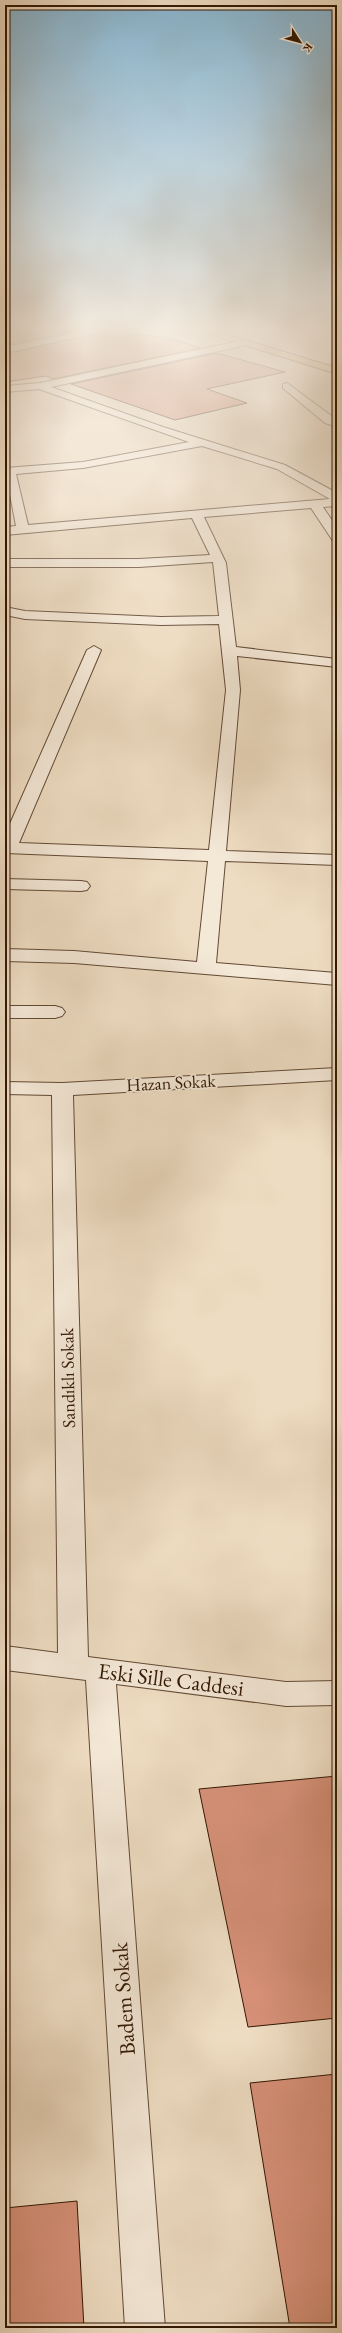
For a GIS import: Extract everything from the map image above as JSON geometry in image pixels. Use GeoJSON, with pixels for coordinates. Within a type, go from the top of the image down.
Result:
{"type":"FeatureCollection","features":[{"type":"Feature","properties":{"kind":"street"},"geometry":{"type":"LineString","coordinates":[[193,440],[281,467],[337,498]]}},
{"type":"Feature","properties":{"kind":"street"},"geometry":{"type":"LineString","coordinates":[[22,529],[8,471],[83,465],[203,443]]}},
{"type":"Feature","properties":{"kind":"street"},"geometry":{"type":"LineString","coordinates":[[5,530],[337,502]]}},
{"type":"Feature","properties":{"kind":"street"},"geometry":{"type":"LineString","coordinates":[[315,504],[337,538]]}},
{"type":"Feature","properties":{"kind":"street"},"geometry":{"type":"LineString","coordinates":[[196,514],[220,563],[233,690],[206,968]]}},
{"type":"Feature","properties":{"kind":"street"},"geometry":{"type":"LineString","coordinates":[[5,563],[139,563],[218,558]]}},
{"type":"Feature","properties":{"kind":"street"},"geometry":{"type":"LineString","coordinates":[[5,611],[25,615],[161,622],[227,620]]}},
{"type":"Feature","properties":{"kind":"street"},"geometry":{"type":"LineString","coordinates":[[94,650],[7,848],[218,854],[337,860]]}},
{"type":"Feature","properties":{"kind":"street"},"geometry":{"type":"LineString","coordinates":[[229,651],[337,662]]}},
{"type":"Feature","properties":{"kind":"street"},"geometry":{"type":"LineString","coordinates":[[5,884],[81,886]]}},
{"type":"Feature","properties":{"kind":"street"},"geometry":{"type":"LineString","coordinates":[[5,956],[74,957],[337,979]]}},
{"type":"Feature","properties":{"kind":"street"},"geometry":{"type":"LineString","coordinates":[[5,1012],[55,1012]]}},
{"type":"Feature","properties":{"kind":"street","name":"Hazan Sokak"},"geometry":{"type":"LineString","coordinates":[[5,1088],[62,1088],[337,1074]]}},
{"type":"Feature","properties":{"kind":"street","name":"Sandıklı Sokak"},"geometry":{"type":"LineString","coordinates":[[62,1088],[87,1669]]}},
{"type":"Feature","properties":{"kind":"street","name":"Eski Sille Caddesi"},"geometry":{"type":"LineString","coordinates":[[5,1658],[286,1694],[337,1693]]}},
{"type":"Feature","properties":{"kind":"street","name":"Badem Sokak"},"geometry":{"type":"LineString","coordinates":[[87,1669],[145,2328]]}},
{"type":"Feature","properties":{"kind":"building"},"geometry":{"type":"Polygon","coordinates":[[[337,1776],[337,2018],[248,2027],[199,1789],[337,1776]]]}},
{"type":"Feature","properties":{"kind":"building"},"geometry":{"type":"Polygon","coordinates":[[[337,2074],[337,2328],[290,2328],[250,2083],[337,2074]]]}},
{"type":"Feature","properties":{"kind":"building"},"geometry":{"type":"Polygon","coordinates":[[[77,2201],[84,2328],[5,2328],[5,2208],[77,2201]]]}}]}
